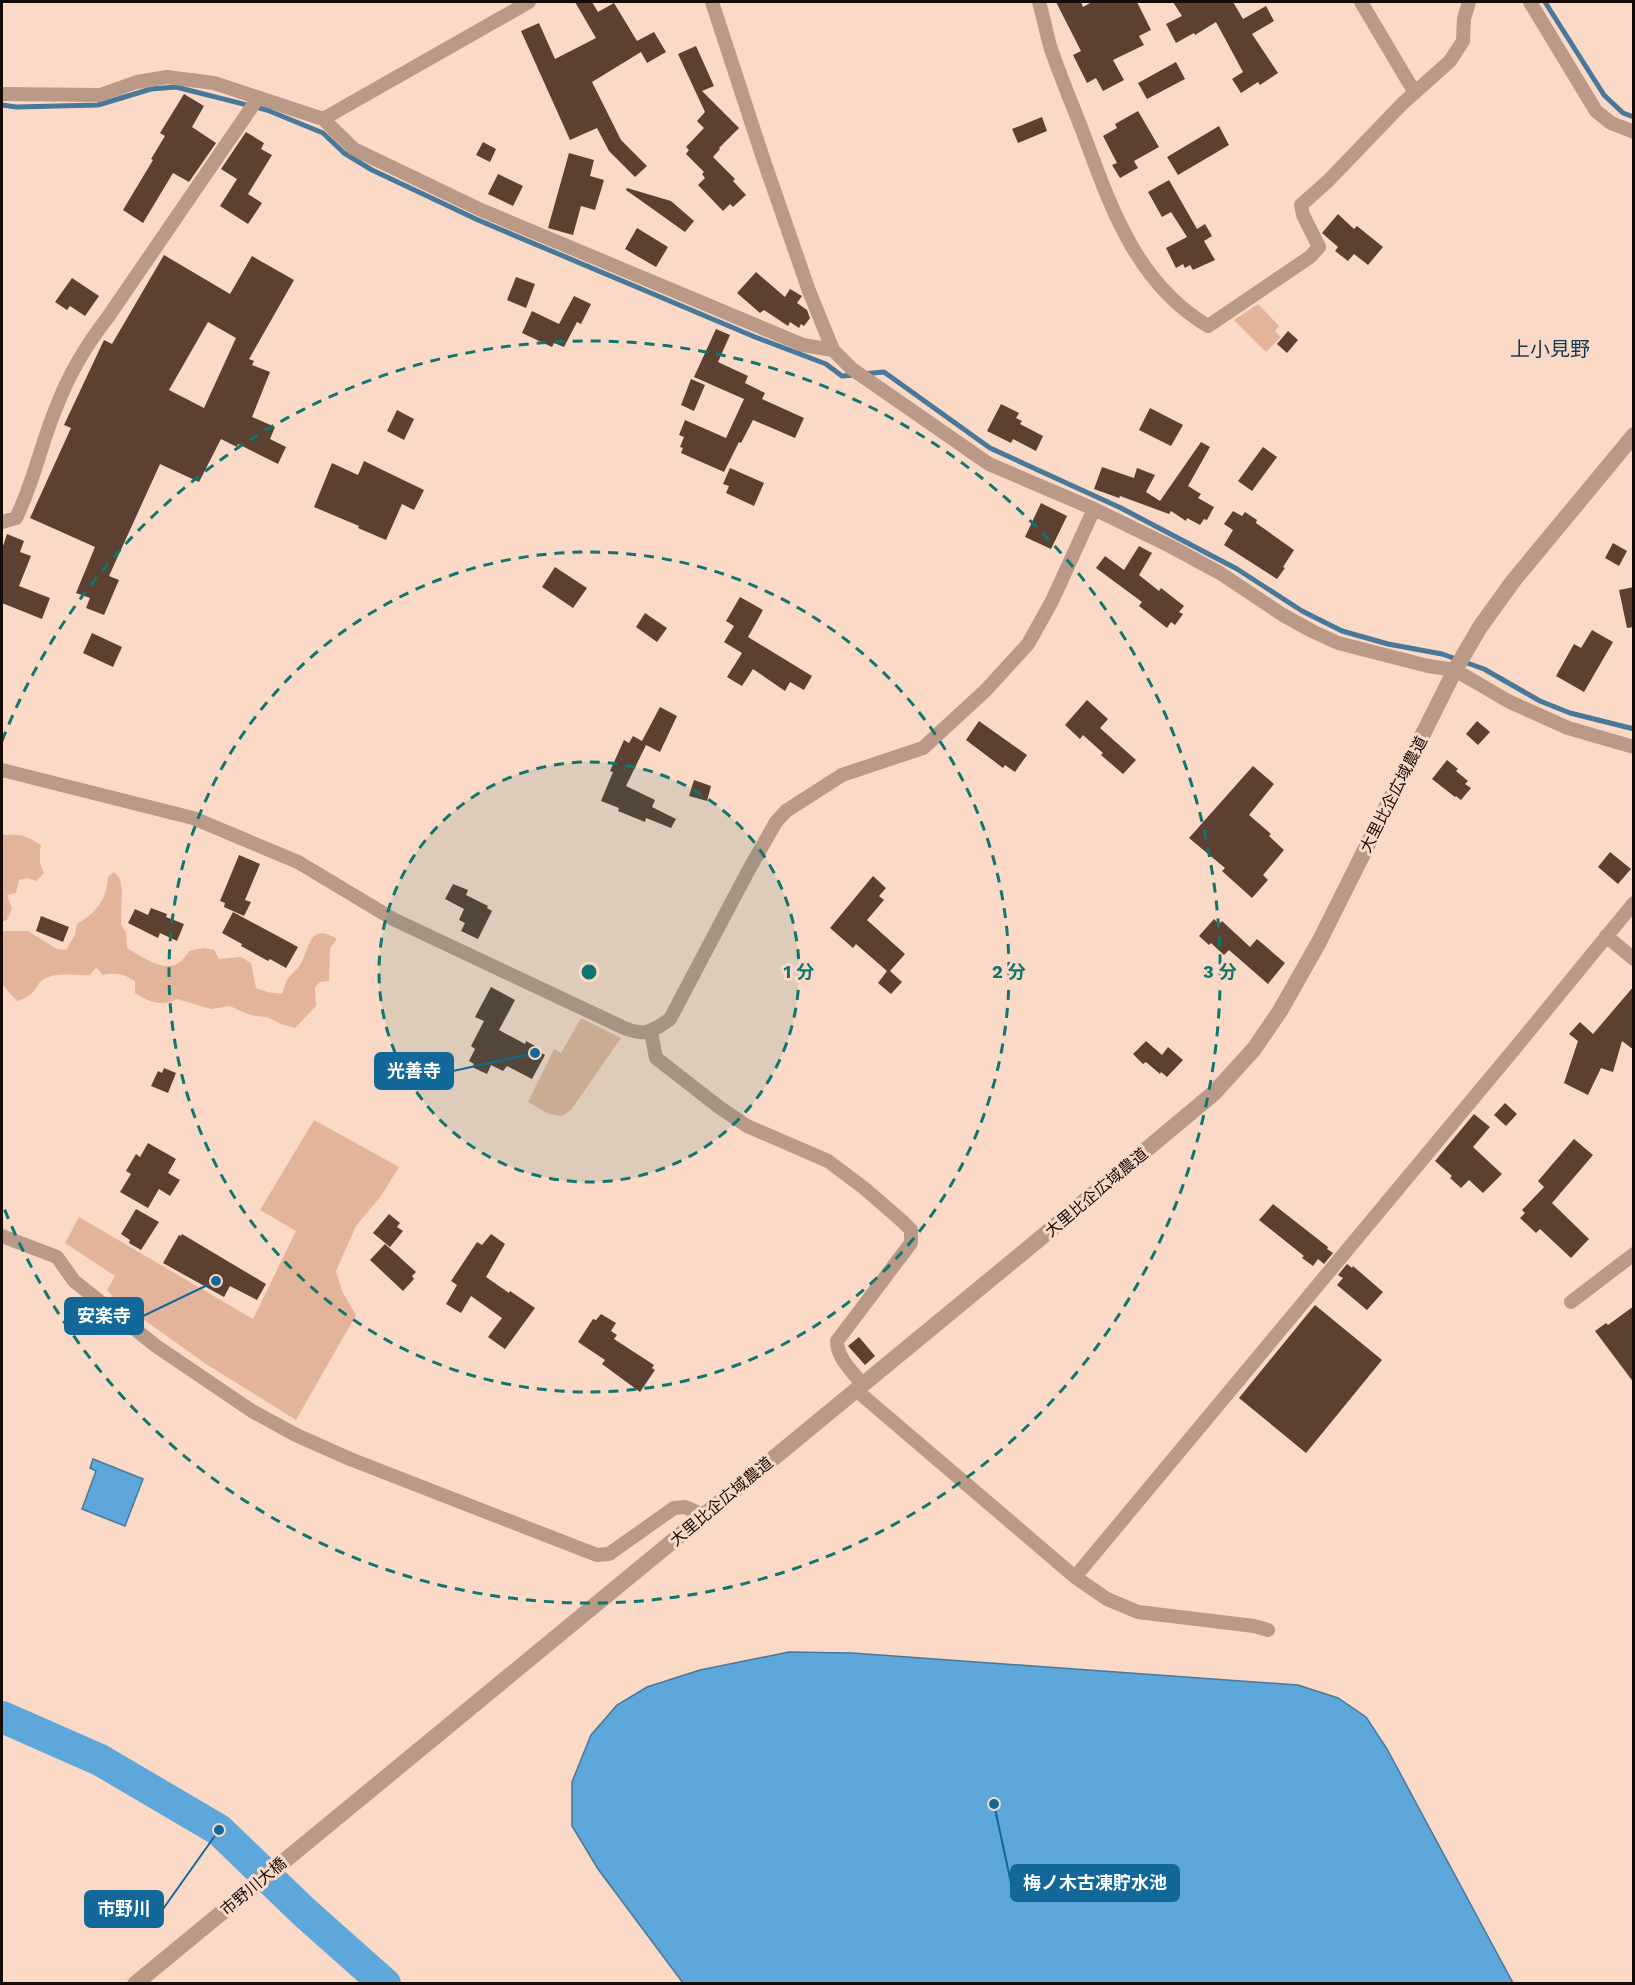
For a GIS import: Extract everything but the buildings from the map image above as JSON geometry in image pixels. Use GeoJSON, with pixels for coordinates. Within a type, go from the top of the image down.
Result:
{"type":"FeatureCollection","features":[{"type":"Feature","properties":{"kind":"street"},"geometry":{"type":"LineString","coordinates":[[323,119],[530,2]]}},
{"type":"Feature","properties":{"kind":"street"},"geometry":{"type":"LineString","coordinates":[[712,2],[809,291],[833,350],[852,369],[989,464],[1094,509],[1170,546],[1220,573],[1282,615],[1330,639],[1428,666],[1455,670],[1508,701],[1568,728],[1634,747]]}},
{"type":"Feature","properties":{"kind":"street"},"geometry":{"type":"LineString","coordinates":[[1040,2],[1050,45],[1110,203],[1126,238],[1175,302],[1208,326],[1310,257],[1319,247],[1303,215],[1301,205],[1450,61],[1463,41],[1464,20],[1469,2]]}},
{"type":"Feature","properties":{"kind":"street"},"geometry":{"type":"LineString","coordinates":[[1361,2],[1415,93]]}},
{"type":"Feature","properties":{"kind":"street"},"geometry":{"type":"LineString","coordinates":[[1530,2],[1596,111],[1611,123],[1634,132]]}},
{"type":"Feature","properties":{"kind":"street"},"geometry":{"type":"LineString","coordinates":[[2,94],[99,94],[137,82],[167,77],[213,83],[323,119],[354,150],[481,210],[803,345],[833,350]]}},
{"type":"Feature","properties":{"kind":"street"},"geometry":{"type":"LineString","coordinates":[[2,522],[16,518],[54,413],[86,345],[115,307],[258,98]]}},
{"type":"Feature","properties":{"kind":"street","name":"大里比企広域農道"},"geometry":{"type":"LineString","coordinates":[[371,1789],[1214,1093],[1254,1049],[1280,1011],[1319,942],[1455,670],[1480,627],[1514,580],[1634,435]]}},
{"type":"Feature","properties":{"kind":"street"},"geometry":{"type":"LineString","coordinates":[[2,770],[193,818],[298,862],[393,919],[627,1030],[634,1033],[651,1032],[670,1019],[776,822],[786,811],[842,775],[923,748],[986,690],[1028,644],[1052,601],[1094,509]]}},
{"type":"Feature","properties":{"kind":"street"},"geometry":{"type":"LineString","coordinates":[[1075,1576],[1634,903]]}},
{"type":"Feature","properties":{"kind":"street"},"geometry":{"type":"LineString","coordinates":[[1606,936],[1634,959]]}},
{"type":"Feature","properties":{"kind":"street"},"geometry":{"type":"LineString","coordinates":[[651,1032],[656,1058],[718,1107],[747,1126],[828,1161],[864,1188],[911,1230],[911,1243],[837,1341],[841,1357],[859,1387],[1075,1576],[1107,1599],[1138,1612],[1254,1626],[1268,1630]]}},
{"type":"Feature","properties":{"kind":"street"},"geometry":{"type":"LineString","coordinates":[[2,1236],[57,1257],[74,1281],[156,1346],[252,1411],[296,1435],[350,1459],[597,1555],[609,1554],[674,1508],[685,1507],[703,1515]]}},
{"type":"Feature","properties":{"kind":"street"},"geometry":{"type":"LineString","coordinates":[[1571,1302],[1634,1254]]}},
{"type":"Feature","properties":{"kind":"street","name":"市野川大橋"},"geometry":{"type":"LineString","coordinates":[[135,1983],[371,1789]]}},
{"type":"Feature","properties":{"kind":"shaded area"},"geometry":{"type":"Polygon","coordinates":[[[1258,304],[1279,326],[1275,331],[1281,337],[1266,352],[1234,320],[1258,304]]]}},
{"type":"Feature","properties":{"kind":"shaded area"},"geometry":{"type":"Polygon","coordinates":[[[2,834],[23,836],[41,845],[40,860],[44,873],[36,881],[28,878],[19,880],[16,893],[7,895],[12,909],[7,920],[2,922],[2,834]]]}},
{"type":"Feature","properties":{"kind":"shaded area"},"geometry":{"type":"Polygon","coordinates":[[[114,872],[120,879],[122,890],[121,924],[126,933],[127,948],[160,965],[176,964],[183,960],[189,951],[203,948],[214,950],[219,959],[241,957],[251,963],[256,988],[282,994],[287,980],[300,965],[315,935],[327,934],[337,939],[330,948],[329,981],[320,982],[315,987],[316,1006],[295,1028],[267,1017],[245,1013],[230,1006],[211,1009],[177,999],[166,1003],[150,1001],[135,993],[135,981],[120,974],[103,975],[96,967],[90,975],[62,975],[46,978],[29,996],[17,1001],[2,984],[2,931],[28,931],[57,949],[66,950],[75,935],[77,924],[90,915],[103,899],[108,877],[114,872]]]}},
{"type":"Feature","properties":{"kind":"shaded area"},"geometry":{"type":"Polygon","coordinates":[[[581,1018],[621,1038],[571,1110],[562,1116],[549,1114],[528,1102],[554,1049],[561,1053],[581,1018]]]}},
{"type":"Feature","properties":{"kind":"shaded area"},"geometry":{"type":"Polygon","coordinates":[[[314,1120],[399,1167],[381,1196],[356,1226],[336,1271],[342,1291],[356,1315],[296,1420],[206,1364],[115,1299],[107,1290],[115,1276],[65,1243],[79,1217],[253,1319],[296,1231],[260,1210],[314,1120]]]}},
{"type":"Feature","properties":{"kind":"water"},"geometry":{"type":"Polygon","coordinates":[[[93,1459],[143,1479],[125,1526],[82,1509],[96,1471],[90,1468],[93,1459]]]}},
{"type":"Feature","properties":{"kind":"water"},"geometry":{"type":"Polygon","coordinates":[[[789,1652],[852,1653],[1298,1685],[1338,1698],[1366,1717],[1387,1749],[1513,1983],[683,1983],[598,1869],[572,1826],[572,1782],[591,1735],[617,1705],[647,1687],[700,1670],[789,1652]]]}},
{"type":"Feature","properties":{"kind":"waterway"},"geometry":{"type":"LineString","coordinates":[[1545,2],[1604,95],[1623,113],[1634,117]]}},
{"type":"Feature","properties":{"kind":"waterway"},"geometry":{"type":"LineString","coordinates":[[2,105],[16,107],[98,105],[151,89],[176,87],[267,110],[323,133],[344,153],[372,170],[478,220],[755,337],[826,364],[842,376],[854,375]]}},
{"type":"Feature","properties":{"kind":"waterway"},"geometry":{"type":"LineString","coordinates":[[863,374],[884,372],[990,448],[1121,508],[1237,569],[1302,611],[1342,631],[1388,644],[1442,654],[1484,669],[1540,701],[1570,713],[1634,729]]}},
{"type":"Feature","properties":{"kind":"waterway"},"geometry":{"type":"LineString","coordinates":[[2,1717],[100,1760],[219,1830],[304,1912],[385,1984]]}},
{"type":"Feature","properties":{"kind":"place","name":"光善寺"},"geometry":{"type":"Point","coordinates":[535,1053]}},
{"type":"Feature","properties":{"kind":"place","name":"安楽寺"},"geometry":{"type":"Point","coordinates":[216,1281]}},
{"type":"Feature","properties":{"kind":"place","name":"梅ノ木古凍貯水池"},"geometry":{"type":"Point","coordinates":[994,1804]}},
{"type":"Feature","properties":{"kind":"place","name":"市野川"},"geometry":{"type":"Point","coordinates":[219,1830]}},
{"type":"Feature","properties":{"kind":"district","name":"上小見野"},"geometry":{"type":"Point","coordinates":[1550,349]}}]}
